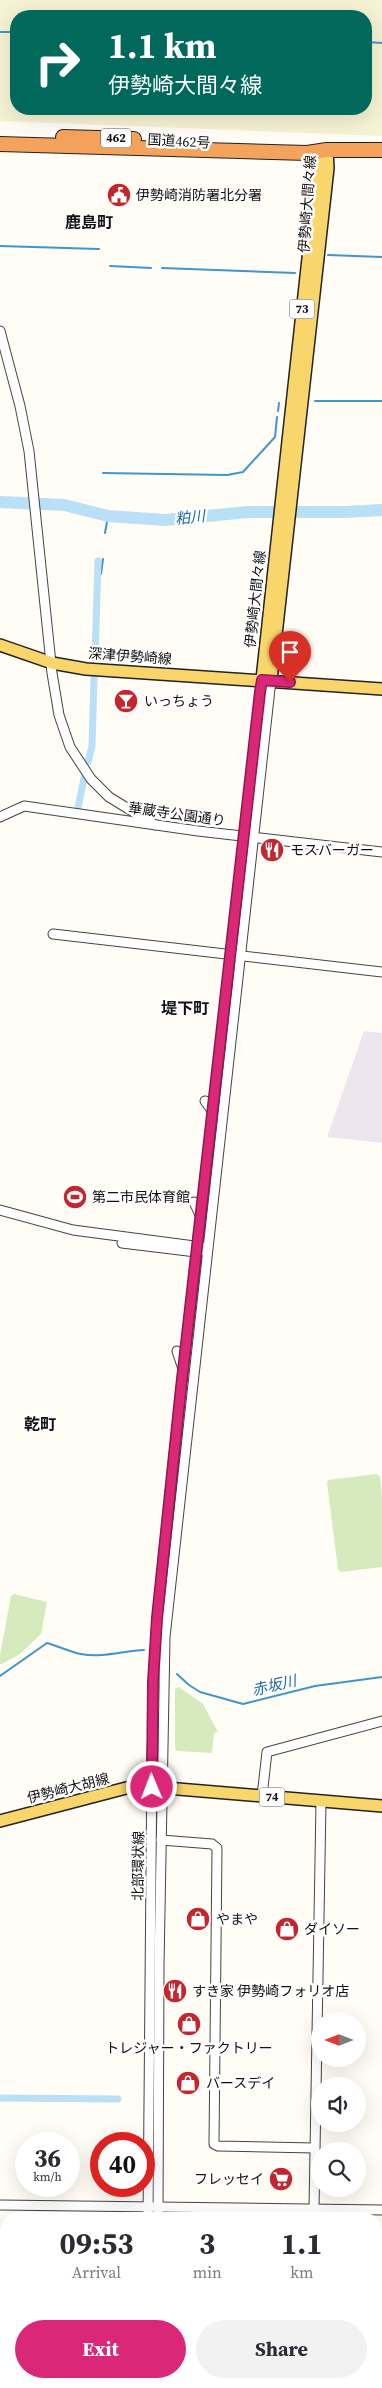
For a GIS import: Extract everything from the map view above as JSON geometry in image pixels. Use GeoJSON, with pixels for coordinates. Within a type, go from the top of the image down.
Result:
{"type":"FeatureCollection","features":[{"type":"Feature","properties":{"kind":"highway","name":"国道462号"},"geometry":{"type":"LineString","coordinates":[[0,135],[308,146],[327,150]]}},
{"type":"Feature","properties":{"kind":"highway","name":"国道462号"},"geometry":{"type":"LineString","coordinates":[[0,144],[307,153],[327,150],[382,150]]}},
{"type":"Feature","properties":{"kind":"main road","name":"伊勢崎大間々線"},"geometry":{"type":"LineString","coordinates":[[267,680],[289,470],[328,168],[327,150]]}},
{"type":"Feature","properties":{"kind":"main road","name":"深津伊勢崎線"},"geometry":{"type":"LineString","coordinates":[[0,645],[52,663],[86,669],[267,680]]}},
{"type":"Feature","properties":{"kind":"main road"},"geometry":{"type":"LineString","coordinates":[[267,680],[382,689]]}},
{"type":"Feature","properties":{"kind":"main road","name":"伊勢崎大胡線"},"geometry":{"type":"LineString","coordinates":[[0,1821],[130,1787],[382,1806]]}},
{"type":"Feature","properties":{"kind":"street"},"geometry":{"type":"LineString","coordinates":[[0,331],[23,420],[32,478],[59,715],[70,747],[79,763],[109,797],[155,825]]}},
{"type":"Feature","properties":{"kind":"street","name":"北部環状線"},"geometry":{"type":"LineString","coordinates":[[158,2212],[161,1840],[153,1690],[157,1618],[183,1368],[226,999],[229,955],[256,728],[267,680]]}},
{"type":"Feature","properties":{"kind":"street","name":"北部環状線"},"geometry":{"type":"LineString","coordinates":[[148,2212],[148,1993],[165,1637],[254,838],[267,680]]}},
{"type":"Feature","properties":{"kind":"street"},"geometry":{"type":"LineString","coordinates":[[246,736],[256,728]]}},
{"type":"Feature","properties":{"kind":"street"},"geometry":{"type":"LineString","coordinates":[[239,799],[247,808]]}},
{"type":"Feature","properties":{"kind":"street","name":"華蔵寺公園通り"},"geometry":{"type":"LineString","coordinates":[[0,817],[24,806],[243,837],[382,852]]}},
{"type":"Feature","properties":{"kind":"street"},"geometry":{"type":"LineString","coordinates":[[250,869],[256,879]]}},
{"type":"Feature","properties":{"kind":"street"},"geometry":{"type":"LineString","coordinates":[[229,893],[238,885]]}},
{"type":"Feature","properties":{"kind":"street"},"geometry":{"type":"LineString","coordinates":[[246,912],[253,904]]}},
{"type":"Feature","properties":{"kind":"street"},"geometry":{"type":"LineString","coordinates":[[226,918],[232,931]]}},
{"type":"Feature","properties":{"kind":"street"},"geometry":{"type":"LineString","coordinates":[[53,934],[382,972]]}},
{"type":"Feature","properties":{"kind":"street"},"geometry":{"type":"LineString","coordinates":[[238,984],[244,994]]}},
{"type":"Feature","properties":{"kind":"street"},"geometry":{"type":"LineString","coordinates":[[216,1011],[226,999]]}},
{"type":"Feature","properties":{"kind":"street"},"geometry":{"type":"LineString","coordinates":[[225,1094],[234,1081]]}},
{"type":"Feature","properties":{"kind":"street"},"geometry":{"type":"LineString","coordinates":[[205,1101],[213,1112]]}},
{"type":"Feature","properties":{"kind":"street"},"geometry":{"type":"LineString","coordinates":[[222,1120],[228,1133]]}},
{"type":"Feature","properties":{"kind":"street"},"geometry":{"type":"LineString","coordinates":[[200,1144],[210,1134]]}},
{"type":"Feature","properties":{"kind":"street"},"geometry":{"type":"LineString","coordinates":[[213,1200],[222,1191]]}},
{"type":"Feature","properties":{"kind":"street"},"geometry":{"type":"LineString","coordinates":[[194,1202],[201,1218]]}},
{"type":"Feature","properties":{"kind":"street"},"geometry":{"type":"LineString","coordinates":[[0,1210],[82,1231],[197,1249]]}},
{"type":"Feature","properties":{"kind":"street"},"geometry":{"type":"LineString","coordinates":[[0,1216],[87,1238],[207,1249]]}},
{"type":"Feature","properties":{"kind":"street"},"geometry":{"type":"LineString","coordinates":[[205,1274],[211,1290]]}},
{"type":"Feature","properties":{"kind":"street"},"geometry":{"type":"LineString","coordinates":[[184,1289],[194,1276]]}},
{"type":"Feature","properties":{"kind":"street"},"geometry":{"type":"LineString","coordinates":[[199,1327],[208,1316]]}},
{"type":"Feature","properties":{"kind":"street"},"geometry":{"type":"LineString","coordinates":[[177,1351],[183,1368]]}},
{"type":"Feature","properties":{"kind":"street"},"geometry":{"type":"LineString","coordinates":[[262,1796],[267,1752],[382,1721]]}},
{"type":"Feature","properties":{"kind":"street"},"geometry":{"type":"LineString","coordinates":[[314,2142],[321,1802]]}},
{"type":"Feature","properties":{"kind":"street"},"geometry":{"type":"LineString","coordinates":[[161,1840],[215,1844],[217,1848],[214,2144],[218,2146],[311,2148]]}},
{"type":"Feature","properties":{"kind":"street"},"geometry":{"type":"LineString","coordinates":[[314,2197],[314,2209]]}},
{"type":"Feature","properties":{"kind":"street"},"geometry":{"type":"LineString","coordinates":[[0,2205],[382,2210]]}},
{"type":"Feature","properties":{"kind":"shaded area"},"geometry":{"type":"Polygon","coordinates":[[[0,0],[382,0],[382,136],[0,121],[0,0]]]}},
{"type":"Feature","properties":{"kind":"shaded area"},"geometry":{"type":"Polygon","coordinates":[[[364,1031],[382,1033],[382,1143],[327,1137],[364,1031]]]}},
{"type":"Feature","properties":{"kind":"green space"},"geometry":{"type":"Polygon","coordinates":[[[376,1474],[380,1476],[382,1497],[382,1567],[341,1572],[338,1569],[328,1480],[376,1474]]]}},
{"type":"Feature","properties":{"kind":"green space"},"geometry":{"type":"Polygon","coordinates":[[[14,1594],[47,1602],[41,1634],[20,1654],[0,1664],[11,1596],[14,1594]]]}},
{"type":"Feature","properties":{"kind":"green space"},"geometry":{"type":"Polygon","coordinates":[[[179,1687],[203,1704],[218,1732],[214,1733],[212,1753],[177,1751],[175,1748],[175,1689],[179,1687]]]}},
{"type":"Feature","properties":{"kind":"waterway"},"geometry":{"type":"LineString","coordinates":[[0,32],[10,32]]}},
{"type":"Feature","properties":{"kind":"waterway"},"geometry":{"type":"LineString","coordinates":[[372,42],[382,43]]}},
{"type":"Feature","properties":{"kind":"waterway"},"geometry":{"type":"LineString","coordinates":[[0,246],[99,249]]}},
{"type":"Feature","properties":{"kind":"waterway"},"geometry":{"type":"LineString","coordinates":[[328,255],[382,257]]}},
{"type":"Feature","properties":{"kind":"waterway"},"geometry":{"type":"LineString","coordinates":[[110,266],[151,268]]}},
{"type":"Feature","properties":{"kind":"waterway"},"geometry":{"type":"LineString","coordinates":[[162,268],[295,273]]}},
{"type":"Feature","properties":{"kind":"waterway"},"geometry":{"type":"LineString","coordinates":[[315,401],[382,401]]}},
{"type":"Feature","properties":{"kind":"waterway"},"geometry":{"type":"LineString","coordinates":[[278,411],[279,403]]}},
{"type":"Feature","properties":{"kind":"waterway"},"geometry":{"type":"LineString","coordinates":[[103,473],[227,475],[243,472],[275,437],[277,417]]}},
{"type":"Feature","properties":{"kind":"waterway","name":"粕川"},"geometry":{"type":"LineString","coordinates":[[0,502],[64,505],[108,516],[165,520],[248,512],[382,510]]}},
{"type":"Feature","properties":{"kind":"waterway"},"geometry":{"type":"LineString","coordinates":[[105,533],[108,516]]}},
{"type":"Feature","properties":{"kind":"waterway"},"geometry":{"type":"LineString","coordinates":[[98,575],[101,574],[103,559]]}},
{"type":"Feature","properties":{"kind":"waterway"},"geometry":{"type":"LineString","coordinates":[[95,659],[98,561]]}},
{"type":"Feature","properties":{"kind":"waterway"},"geometry":{"type":"LineString","coordinates":[[88,762],[92,746],[94,678]]}},
{"type":"Feature","properties":{"kind":"waterway"},"geometry":{"type":"LineString","coordinates":[[78,808],[84,778]]}},
{"type":"Feature","properties":{"kind":"waterway","name":"赤坂川"},"geometry":{"type":"LineString","coordinates":[[0,1676],[47,1643],[89,1655],[144,1650]]}},
{"type":"Feature","properties":{"kind":"waterway","name":"赤坂川"},"geometry":{"type":"LineString","coordinates":[[177,1674],[200,1692],[243,1704],[315,1686],[382,1677]]}},
{"type":"Feature","properties":{"kind":"waterway"},"geometry":{"type":"LineString","coordinates":[[0,2098],[118,2099]]}},
{"type":"Feature","properties":{"kind":"place","name":"伊勢崎消防署北分署"},"geometry":{"type":"Point","coordinates":[119,195]}},
{"type":"Feature","properties":{"kind":"place","name":"いっちょう"},"geometry":{"type":"Point","coordinates":[126,701]}},
{"type":"Feature","properties":{"kind":"place","name":"モスバーガー"},"geometry":{"type":"Point","coordinates":[272,850]}},
{"type":"Feature","properties":{"kind":"place","name":"第二市民体育館"},"geometry":{"type":"Point","coordinates":[75,1197]}},
{"type":"Feature","properties":{"kind":"place","name":"やまや"},"geometry":{"type":"Point","coordinates":[198,1919]}},
{"type":"Feature","properties":{"kind":"place","name":"ダイソー"},"geometry":{"type":"Point","coordinates":[287,1929]}},
{"type":"Feature","properties":{"kind":"place","name":"すき家 伊勢崎フォリオ店"},"geometry":{"type":"Point","coordinates":[175,1991]}},
{"type":"Feature","properties":{"kind":"place","name":"トレジャー・ファクトリー"},"geometry":{"type":"Point","coordinates":[189,2024]}},
{"type":"Feature","properties":{"kind":"place","name":"バースデイ"},"geometry":{"type":"Point","coordinates":[188,2083]}},
{"type":"Feature","properties":{"kind":"place","name":"フレッセイ"},"geometry":{"type":"Point","coordinates":[281,2179]}},
{"type":"Feature","properties":{"kind":"district","name":"鹿島町"},"geometry":{"type":"Point","coordinates":[89,222]}},
{"type":"Feature","properties":{"kind":"district","name":"堤下町"},"geometry":{"type":"Point","coordinates":[185,1008]}},
{"type":"Feature","properties":{"kind":"district","name":"乾町"},"geometry":{"type":"Point","coordinates":[40,1424]}},
{"type":"Feature","properties":{"kind":"route"},"geometry":{"type":"LineString","coordinates":[[152,1787],[153,1682],[157,1618],[181,1388],[226,999],[229,955],[260,692],[262,680],[290,682]]}}]}
